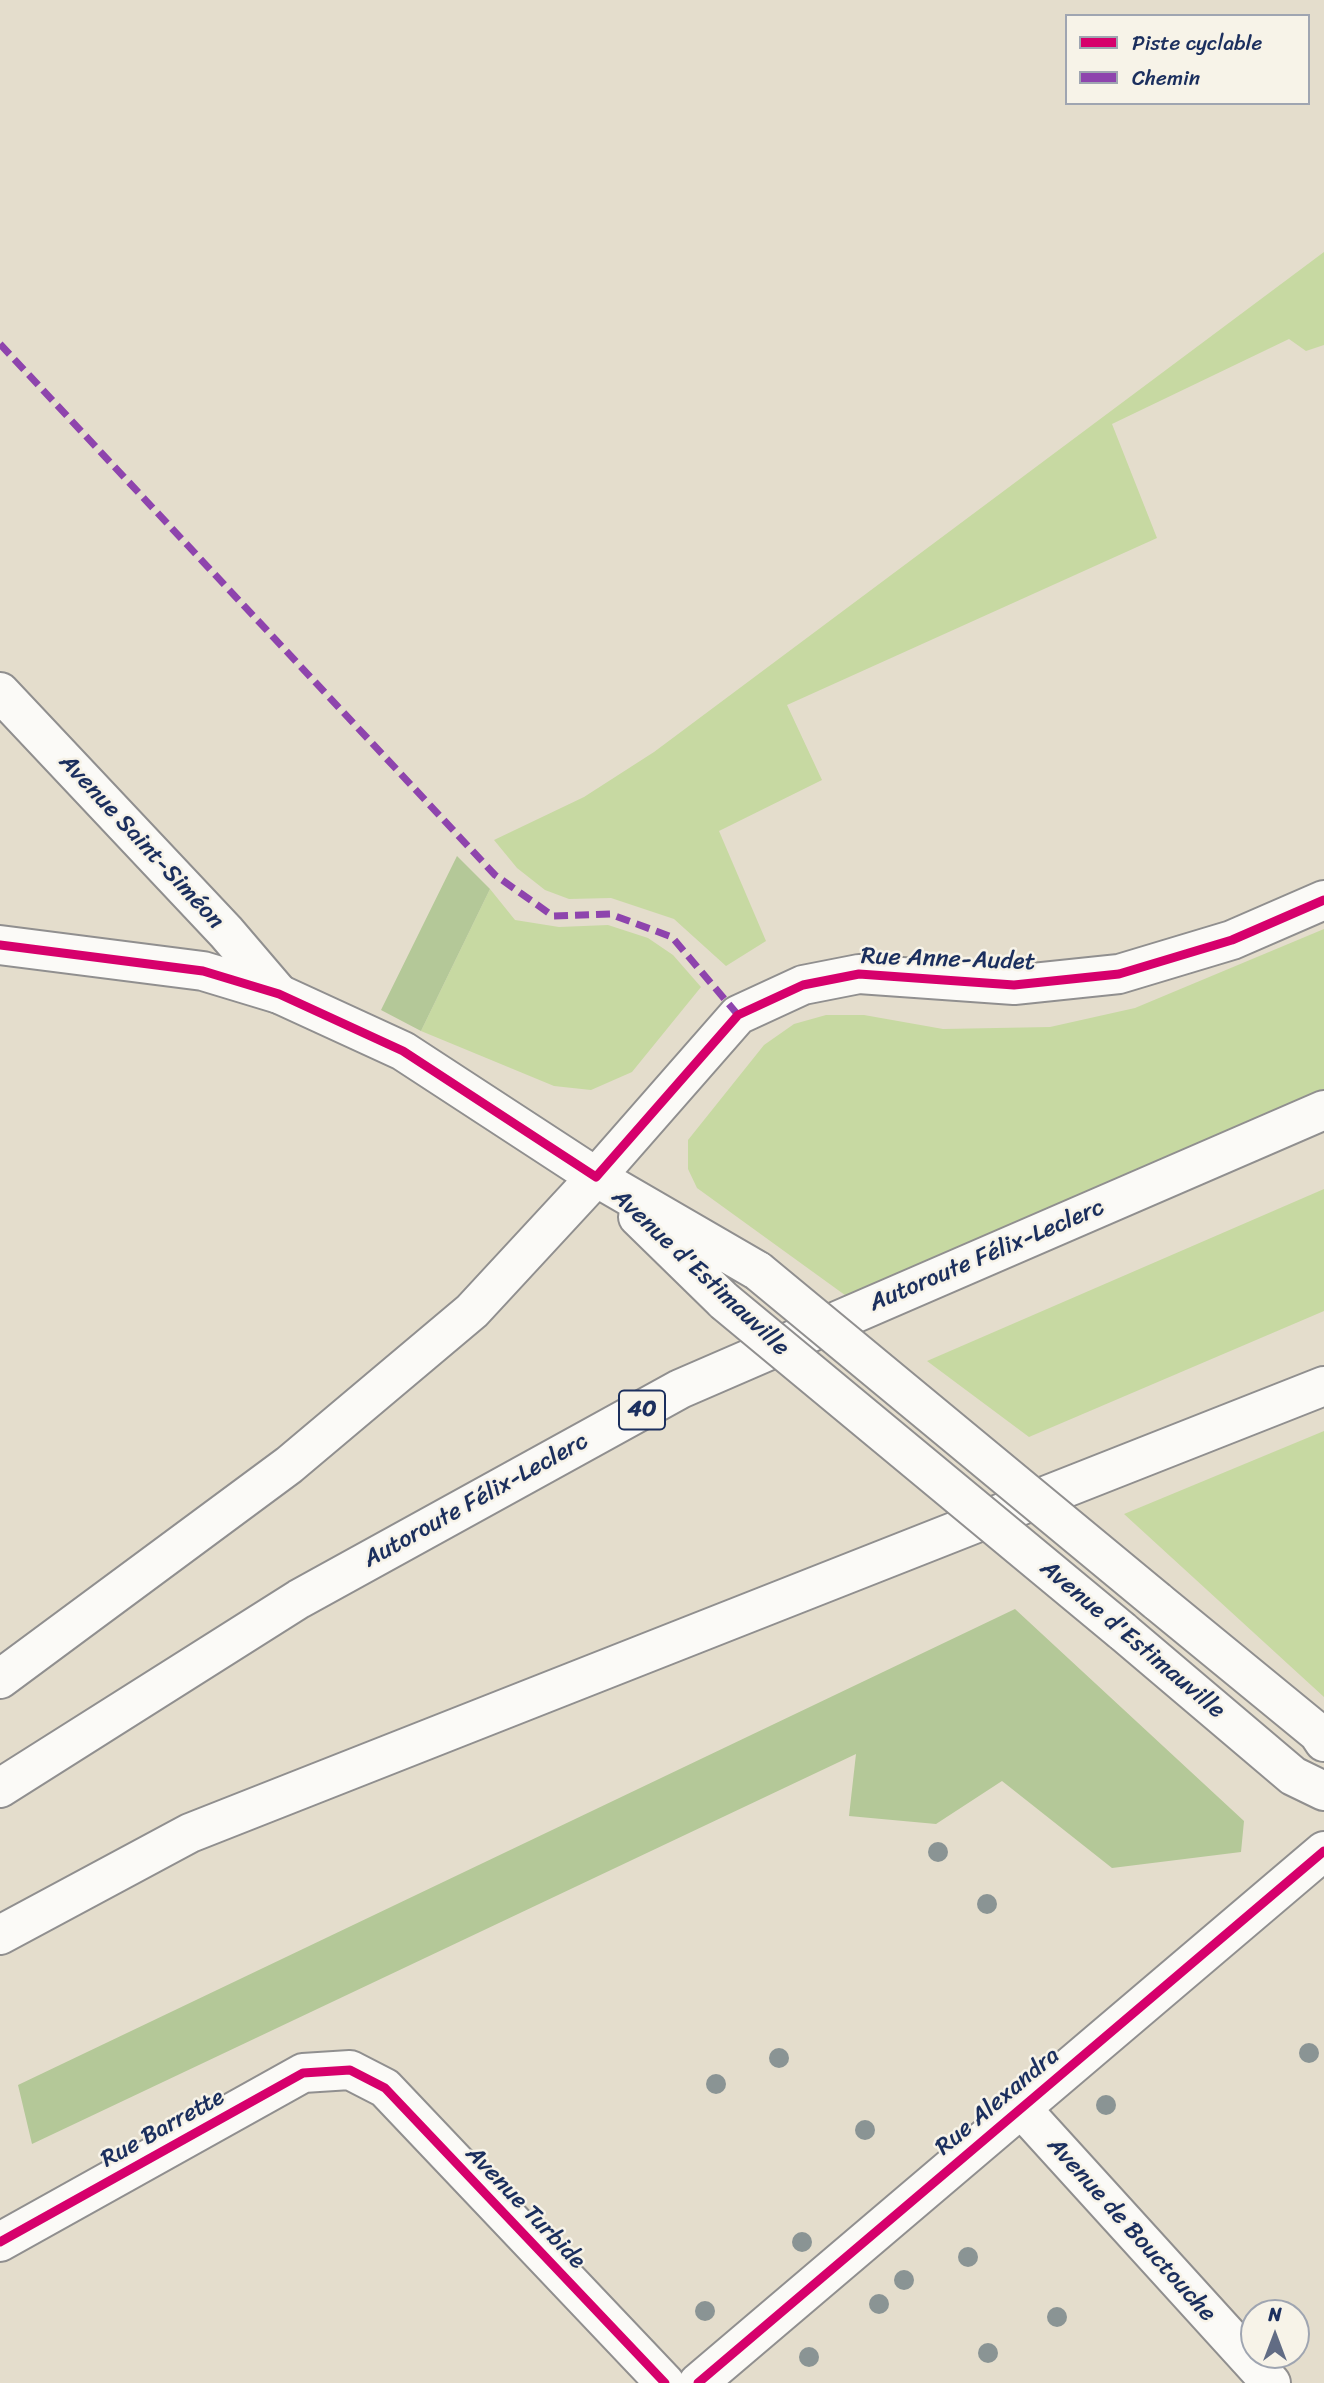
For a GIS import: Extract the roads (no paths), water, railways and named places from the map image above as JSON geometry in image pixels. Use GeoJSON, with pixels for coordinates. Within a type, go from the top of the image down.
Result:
{"type":"FeatureCollection","features":[{"type":"Feature","properties":{"kind":"main road","name":"Avenue Saint-Siméon"},"geometry":{"type":"LineString","coordinates":[[0,692],[226,932],[279,994]]}},
{"type":"Feature","properties":{"kind":"main road","name":"Rue Anne-Audet"},"geometry":{"type":"LineString","coordinates":[[0,1679],[289,1465],[472,1311],[596,1177],[738,1015],[803,985],[859,974],[1014,985],[1119,974],[1232,940],[1324,900]]}},
{"type":"Feature","properties":{"kind":"main road"},"geometry":{"type":"LineString","coordinates":[[0,945],[203,971],[279,994],[402,1051],[596,1177]]}},
{"type":"Feature","properties":{"kind":"main road","name":"Autoroute Félix-Leclerc"},"geometry":{"type":"LineString","coordinates":[[0,1788],[299,1599],[680,1389],[1324,1111]]}},
{"type":"Feature","properties":{"kind":"main road","name":"Avenue d'Estimauville"},"geometry":{"type":"LineString","coordinates":[[596,1177],[758,1271],[1318,1733],[1324,1742]]}},
{"type":"Feature","properties":{"kind":"main road","name":"Avenue d'Estimauville"},"geometry":{"type":"LineString","coordinates":[[596,1177],[724,1301],[1293,1776],[1324,1791]]}},
{"type":"Feature","properties":{"kind":"main road"},"geometry":{"type":"LineString","coordinates":[[0,1935],[190,1833],[1324,1386]]}},
{"type":"Feature","properties":{"kind":"main road","name":"Rue Alexandra"},"geometry":{"type":"LineString","coordinates":[[698,2383],[1324,1851]]}},
{"type":"Feature","properties":{"kind":"main road","name":"Rue Barrette"},"geometry":{"type":"LineString","coordinates":[[0,2242],[303,2073],[350,2070]]}},
{"type":"Feature","properties":{"kind":"main road","name":"Avenue Turbide"},"geometry":{"type":"LineString","coordinates":[[350,2070],[385,2088],[665,2383]]}},
{"type":"Feature","properties":{"kind":"main road","name":"Avenue de Bouctouche"},"geometry":{"type":"LineString","coordinates":[[1020,2108],[1271,2383]]}}]}
